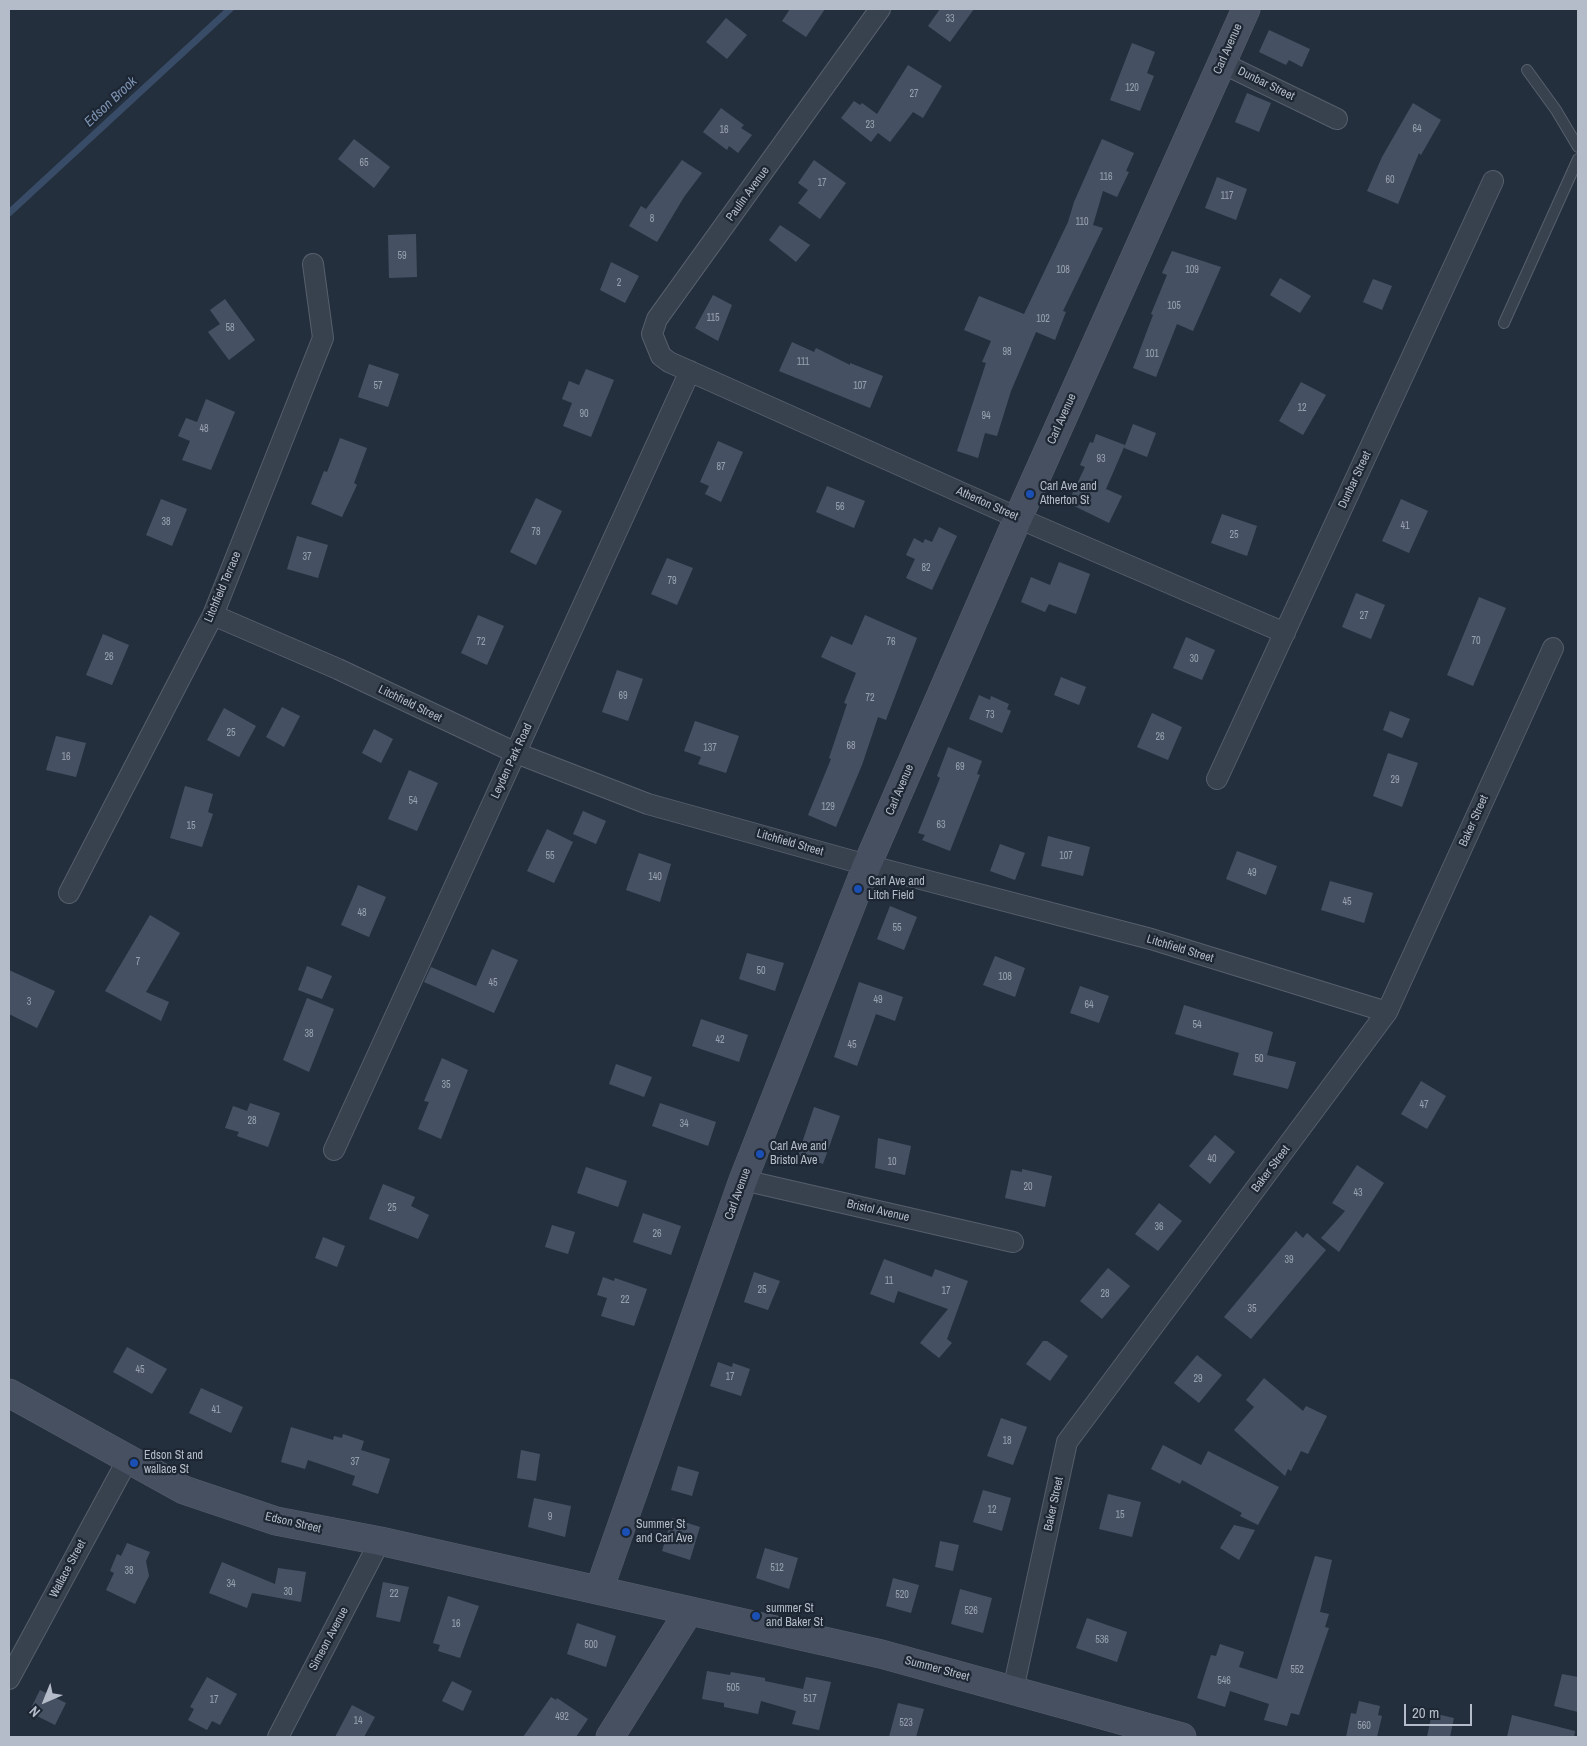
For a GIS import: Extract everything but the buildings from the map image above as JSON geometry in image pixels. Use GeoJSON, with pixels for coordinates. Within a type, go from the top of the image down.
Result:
{"type":"FeatureCollection","features":[{"type":"Feature","properties":{"kind":"street","name":"Paulin Avenue"},"geometry":{"type":"LineString","coordinates":[[690,371],[669,362],[661,356],[652,334],[657,319],[880,9]]}},
{"type":"Feature","properties":{"kind":"street","name":"Carl Avenue"},"geometry":{"type":"LineString","coordinates":[[600,1590],[743,1180],[867,865],[1018,518],[1246,9]]}},
{"type":"Feature","properties":{"kind":"street","name":"Dunbar Street"},"geometry":{"type":"LineString","coordinates":[[1222,63],[1337,119]]}},
{"type":"Feature","properties":{"kind":"street","name":"Dunbar Street"},"geometry":{"type":"LineString","coordinates":[[1217,780],[1492,181]]}},
{"type":"Feature","properties":{"kind":"street","name":"Litchfield Terrace"},"geometry":{"type":"LineString","coordinates":[[69,893],[213,615],[324,338],[313,264]]}},
{"type":"Feature","properties":{"kind":"street","name":"Atherton Street"},"geometry":{"type":"LineString","coordinates":[[690,371],[1018,518],[1284,633]]}},
{"type":"Feature","properties":{"kind":"street","name":"Leyden Park Road"},"geometry":{"type":"LineString","coordinates":[[334,1150],[690,371]]}},
{"type":"Feature","properties":{"kind":"street","name":"Litchfield Street"},"geometry":{"type":"LineString","coordinates":[[213,615],[338,669],[516,753],[648,804],[867,865],[1151,939],[1387,1012]]}},
{"type":"Feature","properties":{"kind":"street","name":"Baker Street"},"geometry":{"type":"LineString","coordinates":[[1013,1690],[1067,1442],[1387,1012],[1553,648]]}},
{"type":"Feature","properties":{"kind":"street","name":"Bristol Avenue"},"geometry":{"type":"LineString","coordinates":[[743,1180],[1012,1242]]}},
{"type":"Feature","properties":{"kind":"street","name":"Edson Street"},"geometry":{"type":"LineString","coordinates":[[9,1393],[184,1490],[276,1521],[380,1541],[600,1590]]}},
{"type":"Feature","properties":{"kind":"street","name":"Wallace Street"},"geometry":{"type":"LineString","coordinates":[[9,1679],[128,1458]]}},
{"type":"Feature","properties":{"kind":"street","name":"Simeon Avenue"},"geometry":{"type":"LineString","coordinates":[[278,1737],[380,1541]]}},
{"type":"Feature","properties":{"kind":"street","name":"Summer Street"},"geometry":{"type":"LineString","coordinates":[[600,1590],[881,1654],[1182,1737]]}},
{"type":"Feature","properties":{"kind":"street"},"geometry":{"type":"LineString","coordinates":[[610,1737],[689,1611]]}},
{"type":"Feature","properties":{"kind":"lane"},"geometry":{"type":"LineString","coordinates":[[1527,70],[1556,110],[1578,147]]}},
{"type":"Feature","properties":{"kind":"lane"},"geometry":{"type":"LineString","coordinates":[[1504,323],[1578,159]]}},
{"type":"Feature","properties":{"kind":"waterway","name":"Edson Brook"},"geometry":{"type":"LineString","coordinates":[[9,213],[230,9]]}},
{"type":"Feature","properties":{"kind":"place","name":"Carl Ave and Atherton St"},"geometry":{"type":"Point","coordinates":[1030,494]}},
{"type":"Feature","properties":{"kind":"place","name":"Carl Ave and Litch Field"},"geometry":{"type":"Point","coordinates":[858,889]}},
{"type":"Feature","properties":{"kind":"place","name":"Carl Ave and Bristol Ave"},"geometry":{"type":"Point","coordinates":[760,1154]}},
{"type":"Feature","properties":{"kind":"place","name":"Edson St and wallace St"},"geometry":{"type":"Point","coordinates":[134,1463]}},
{"type":"Feature","properties":{"kind":"place","name":"Summer St and Carl Ave"},"geometry":{"type":"Point","coordinates":[626,1532]}},
{"type":"Feature","properties":{"kind":"place","name":"summer St and Baker St"},"geometry":{"type":"Point","coordinates":[756,1616]}}]}
